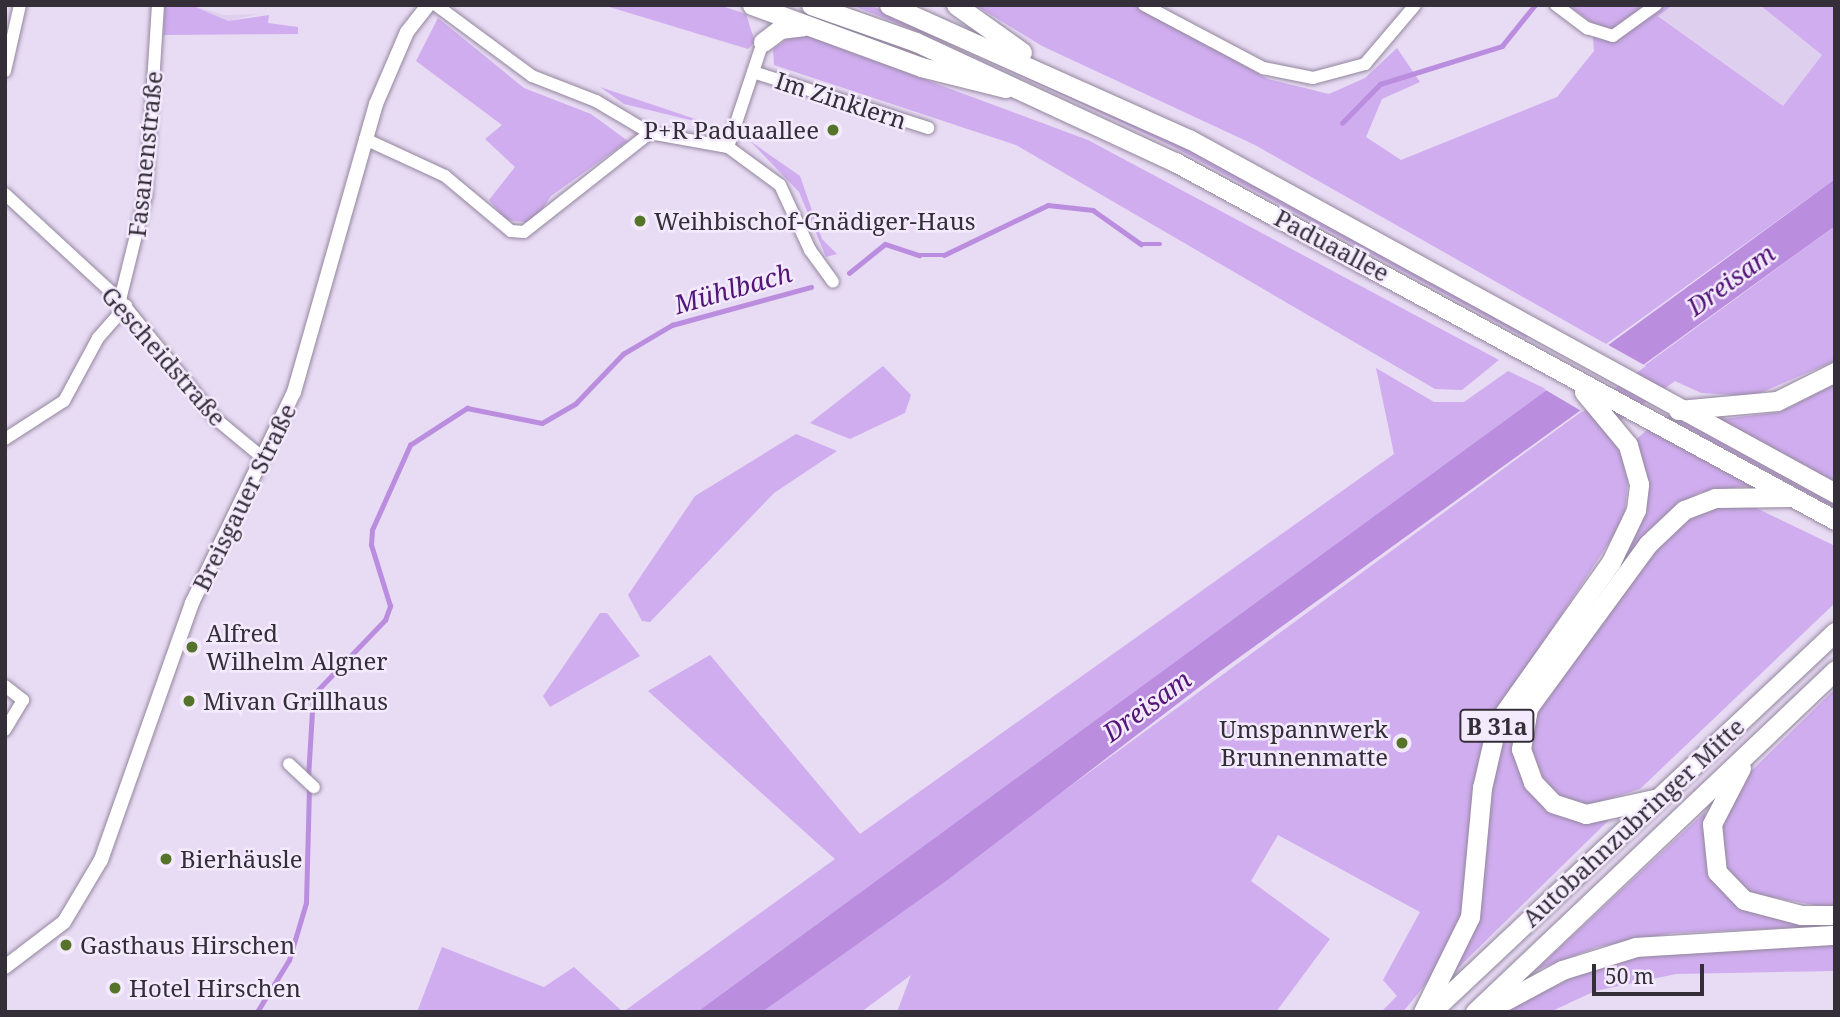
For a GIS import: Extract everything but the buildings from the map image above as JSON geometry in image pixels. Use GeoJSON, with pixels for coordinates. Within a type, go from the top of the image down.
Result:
{"type":"FeatureCollection","features":[{"type":"Feature","properties":{"kind":"highway"},"geometry":{"type":"LineString","coordinates":[[747,5],[763,43],[779,29],[808,25]]}},
{"type":"Feature","properties":{"kind":"highway"},"geometry":{"type":"LineString","coordinates":[[752,5],[970,83],[1034,93]]}},
{"type":"Feature","properties":{"kind":"highway","name":"Paduaallee"},"geometry":{"type":"LineString","coordinates":[[811,5],[1034,93],[1338,247],[1576,383],[1835,520]]}},
{"type":"Feature","properties":{"kind":"highway","name":"Paduaallee"},"geometry":{"type":"LineString","coordinates":[[889,5],[1057,76],[1189,139],[1540,327],[1677,410],[1835,493]]}},
{"type":"Feature","properties":{"kind":"highway"},"geometry":{"type":"LineString","coordinates":[[956,5],[1057,76]]}},
{"type":"Feature","properties":{"kind":"highway"},"geometry":{"type":"LineString","coordinates":[[1677,410],[1777,401],[1835,372]]}},
{"type":"Feature","properties":{"kind":"highway","name":"B 31a"},"geometry":{"type":"LineString","coordinates":[[1423,1012],[1470,917],[1482,788],[1497,723],[1627,537],[1636,510],[1637,469],[1628,445],[1576,383]]}},
{"type":"Feature","properties":{"kind":"highway"},"geometry":{"type":"LineString","coordinates":[[1654,799],[1586,814],[1553,803],[1533,782],[1521,749],[1528,708],[1648,544],[1684,510],[1723,497],[1792,497]]}},
{"type":"Feature","properties":{"kind":"highway","name":"Autobahnzubringer Mitte"},"geometry":{"type":"LineString","coordinates":[[1431,1012],[1654,799],[1835,632]]}},
{"type":"Feature","properties":{"kind":"highway","name":"Autobahnzubringer Mitte"},"geometry":{"type":"LineString","coordinates":[[1475,1012],[1835,670]]}},
{"type":"Feature","properties":{"kind":"highway"},"geometry":{"type":"LineString","coordinates":[[1751,750],[1712,824],[1717,872],[1744,900],[1801,915],[1835,915]]}},
{"type":"Feature","properties":{"kind":"highway"},"geometry":{"type":"LineString","coordinates":[[1484,1012],[1562,970],[1636,947],[1835,935]]}},
{"type":"Feature","properties":{"kind":"street"},"geometry":{"type":"LineString","coordinates":[[5,71],[20,5]]}},
{"type":"Feature","properties":{"kind":"street","name":"Fasanenstraße"},"geometry":{"type":"LineString","coordinates":[[5,439],[65,401],[98,338],[123,303],[146,195],[158,5]]}},
{"type":"Feature","properties":{"kind":"street","name":"Breisgauer Straße"},"geometry":{"type":"LineString","coordinates":[[5,967],[64,922],[102,860],[192,603],[262,458],[318,324],[365,139],[415,5]]}},
{"type":"Feature","properties":{"kind":"street","name":"Breisgauer Straße"},"geometry":{"type":"LineString","coordinates":[[407,32],[428,5]]}},
{"type":"Feature","properties":{"kind":"street"},"geometry":{"type":"LineString","coordinates":[[436,5],[532,76],[596,101],[650,133],[728,147],[780,185],[810,250],[833,282]]}},
{"type":"Feature","properties":{"kind":"street"},"geometry":{"type":"LineString","coordinates":[[1144,5],[1263,68],[1313,78],[1365,64],[1415,5]]}},
{"type":"Feature","properties":{"kind":"street"},"geometry":{"type":"LineString","coordinates":[[1556,5],[1587,28],[1613,36],[1656,5]]}},
{"type":"Feature","properties":{"kind":"street"},"geometry":{"type":"LineString","coordinates":[[728,147],[763,43]]}},
{"type":"Feature","properties":{"kind":"street","name":"Im Zinklern"},"geometry":{"type":"LineString","coordinates":[[753,72],[928,128]]}},
{"type":"Feature","properties":{"kind":"street"},"geometry":{"type":"LineString","coordinates":[[365,139],[445,176],[511,231],[524,232],[650,133]]}},
{"type":"Feature","properties":{"kind":"street","name":"Gescheidstraße"},"geometry":{"type":"LineString","coordinates":[[5,194],[123,303],[216,419],[262,458]]}},
{"type":"Feature","properties":{"kind":"street"},"geometry":{"type":"LineString","coordinates":[[5,686],[23,700],[5,730]]}},
{"type":"Feature","properties":{"kind":"street"},"geometry":{"type":"LineString","coordinates":[[289,764],[298,779],[314,787]]}},
{"type":"Feature","properties":{"kind":"shaded area"},"geometry":{"type":"Polygon","coordinates":[[[165,5],[191,5],[228,21],[269,15],[268,23],[298,27],[298,34],[163,35],[165,5]]]}},
{"type":"Feature","properties":{"kind":"shaded area"},"geometry":{"type":"Polygon","coordinates":[[[191,5],[224,15],[258,14],[228,21],[191,5]]]}},
{"type":"Feature","properties":{"kind":"shaded area"},"geometry":{"type":"Polygon","coordinates":[[[603,5],[719,5],[746,14],[755,42],[748,49],[603,5]]]}},
{"type":"Feature","properties":{"kind":"shaded area"},"geometry":{"type":"Polygon","coordinates":[[[851,5],[869,5],[974,46],[1176,141],[1531,334],[1526,338],[1174,147],[973,53],[851,5]]]}},
{"type":"Feature","properties":{"kind":"shaded area"},"geometry":{"type":"Polygon","coordinates":[[[975,5],[1137,5],[1268,79],[1329,94],[1365,78],[1397,48],[1420,82],[1382,99],[1366,137],[1401,160],[1557,97],[1594,51],[1592,23],[1568,5],[1673,5],[1658,16],[1783,106],[1822,55],[1760,5],[1835,5],[1835,179],[1606,344],[1255,145],[1042,46],[975,5]]]}},
{"type":"Feature","properties":{"kind":"shaded area"},"geometry":{"type":"Polygon","coordinates":[[[1673,5],[1760,5],[1822,55],[1783,106],[1658,15],[1673,5]]]}},
{"type":"Feature","properties":{"kind":"shaded area"},"geometry":{"type":"Polygon","coordinates":[[[438,18],[524,88],[591,114],[628,141],[551,196],[533,223],[506,220],[489,200],[515,167],[485,139],[502,125],[416,61],[438,18]]]}},
{"type":"Feature","properties":{"kind":"shaded area"},"geometry":{"type":"Polygon","coordinates":[[[797,32],[1088,140],[1499,360],[1462,390],[1435,389],[1016,145],[774,65],[773,49],[797,32]]]}},
{"type":"Feature","properties":{"kind":"shaded area"},"geometry":{"type":"Polygon","coordinates":[[[600,87],[719,127],[624,104],[600,87]]]}},
{"type":"Feature","properties":{"kind":"shaded area"},"geometry":{"type":"Polygon","coordinates":[[[750,141],[800,176],[822,239],[837,254],[826,257],[799,192],[750,141]]]}},
{"type":"Feature","properties":{"kind":"shaded area"},"geometry":{"type":"Polygon","coordinates":[[[1835,226],[1835,361],[1753,396],[1701,393],[1675,381],[1606,431],[1620,451],[1628,480],[1624,520],[1496,714],[1479,758],[1464,911],[1433,975],[1403,1012],[1381,1012],[1397,996],[1383,980],[1420,912],[1278,835],[1251,881],[1330,939],[1276,1012],[897,1012],[911,975],[861,1012],[762,1012],[1835,226]]]}},
{"type":"Feature","properties":{"kind":"shaded area"},"geometry":{"type":"Polygon","coordinates":[[[883,366],[911,395],[905,413],[850,439],[810,423],[883,366]]]}},
{"type":"Feature","properties":{"kind":"shaded area"},"geometry":{"type":"Polygon","coordinates":[[[1376,368],[1434,402],[1464,402],[1508,371],[1548,390],[697,1012],[623,1012],[835,859],[648,691],[710,655],[860,834],[1394,454],[1376,368]]]}},
{"type":"Feature","properties":{"kind":"shaded area"},"geometry":{"type":"Polygon","coordinates":[[[1835,384],[1835,482],[1715,420],[1780,412],[1835,384]]]}},
{"type":"Feature","properties":{"kind":"shaded area"},"geometry":{"type":"Polygon","coordinates":[[[1672,414],[1835,500],[1835,508],[1667,418],[1672,414]]]}},
{"type":"Feature","properties":{"kind":"shaded area"},"geometry":{"type":"Polygon","coordinates":[[[1648,429],[1753,485],[1699,493],[1676,506],[1530,692],[1527,787],[1611,818],[1455,971],[1500,735],[1628,546],[1633,442],[1648,429]]]}},
{"type":"Feature","properties":{"kind":"shaded area"},"geometry":{"type":"Polygon","coordinates":[[[796,434],[837,451],[774,493],[650,622],[642,621],[628,595],[695,496],[796,434]]]}},
{"type":"Feature","properties":{"kind":"shaded area"},"geometry":{"type":"Polygon","coordinates":[[[1750,505],[1835,546],[1835,603],[1640,789],[1586,806],[1552,794],[1531,763],[1531,717],[1678,522],[1709,506],[1750,505]]]}},
{"type":"Feature","properties":{"kind":"shaded area"},"geometry":{"type":"Polygon","coordinates":[[[600,613],[607,613],[640,656],[550,707],[543,696],[600,613]]]}},
{"type":"Feature","properties":{"kind":"shaded area"},"geometry":{"type":"Polygon","coordinates":[[[1835,689],[1835,909],[1744,892],[1722,864],[1715,834],[1746,776],[1835,689]]]}},
{"type":"Feature","properties":{"kind":"shaded area"},"geometry":{"type":"Polygon","coordinates":[[[1705,812],[1706,858],[1728,893],[1835,926],[1673,933],[1597,947],[1536,970],[1705,812]]]}},
{"type":"Feature","properties":{"kind":"shaded area"},"geometry":{"type":"Polygon","coordinates":[[[1737,944],[1835,945],[1835,971],[1676,974],[1595,991],[1550,1012],[1501,1012],[1611,959],[1737,944]]]}},
{"type":"Feature","properties":{"kind":"shaded area"},"geometry":{"type":"Polygon","coordinates":[[[442,947],[544,987],[574,967],[623,1012],[417,1012],[442,947]]]}},
{"type":"Feature","properties":{"kind":"water","name":"Dreisam"},"geometry":{"type":"Polygon","coordinates":[[[1835,179],[1835,226],[1219,672],[946,881],[762,1012],[697,1012],[1835,179]]]}},
{"type":"Feature","properties":{"kind":"pier"},"geometry":{"type":"Polygon","coordinates":[[[1603,342],[1646,366],[1583,412],[1544,389],[1603,342]]]}},
{"type":"Feature","properties":{"kind":"waterway","name":"Mühlbach"},"geometry":{"type":"LineString","coordinates":[[1342,123],[1380,84],[1502,46],[1535,5]]}},
{"type":"Feature","properties":{"kind":"waterway","name":"Mühlbach"},"geometry":{"type":"LineString","coordinates":[[849,273],[885,244],[919,255],[944,255],[1048,205],[1093,210],[1141,244],[1160,244]]}},
{"type":"Feature","properties":{"kind":"waterway","name":"Mühlbach"},"geometry":{"type":"LineString","coordinates":[[308,777],[313,695],[385,620],[390,606],[371,545],[372,530],[410,445],[467,408],[542,423],[576,403],[623,354],[672,325],[811,287]]}},
{"type":"Feature","properties":{"kind":"waterway","name":"Mühlbach"},"geometry":{"type":"LineString","coordinates":[[257,1012],[289,960],[306,903],[309,786]]}},
{"type":"Feature","properties":{"kind":"place","name":"P+R Paduaallee"},"geometry":{"type":"Point","coordinates":[833,130]}},
{"type":"Feature","properties":{"kind":"place","name":"Weihbischof-Gnädiger-Haus"},"geometry":{"type":"Point","coordinates":[640,221]}},
{"type":"Feature","properties":{"kind":"place","name":"Alfred Wilhelm Algner"},"geometry":{"type":"Point","coordinates":[192,647]}},
{"type":"Feature","properties":{"kind":"place","name":"Mivan Grillhaus"},"geometry":{"type":"Point","coordinates":[189,701]}},
{"type":"Feature","properties":{"kind":"place","name":"Umspannwerk Brunnenmatte"},"geometry":{"type":"Point","coordinates":[1402,743]}},
{"type":"Feature","properties":{"kind":"place","name":"Bierhäusle"},"geometry":{"type":"Point","coordinates":[166,859]}},
{"type":"Feature","properties":{"kind":"place","name":"Gasthaus Hirschen"},"geometry":{"type":"Point","coordinates":[66,945]}},
{"type":"Feature","properties":{"kind":"place","name":"Hotel Hirschen"},"geometry":{"type":"Point","coordinates":[115,988]}}]}
